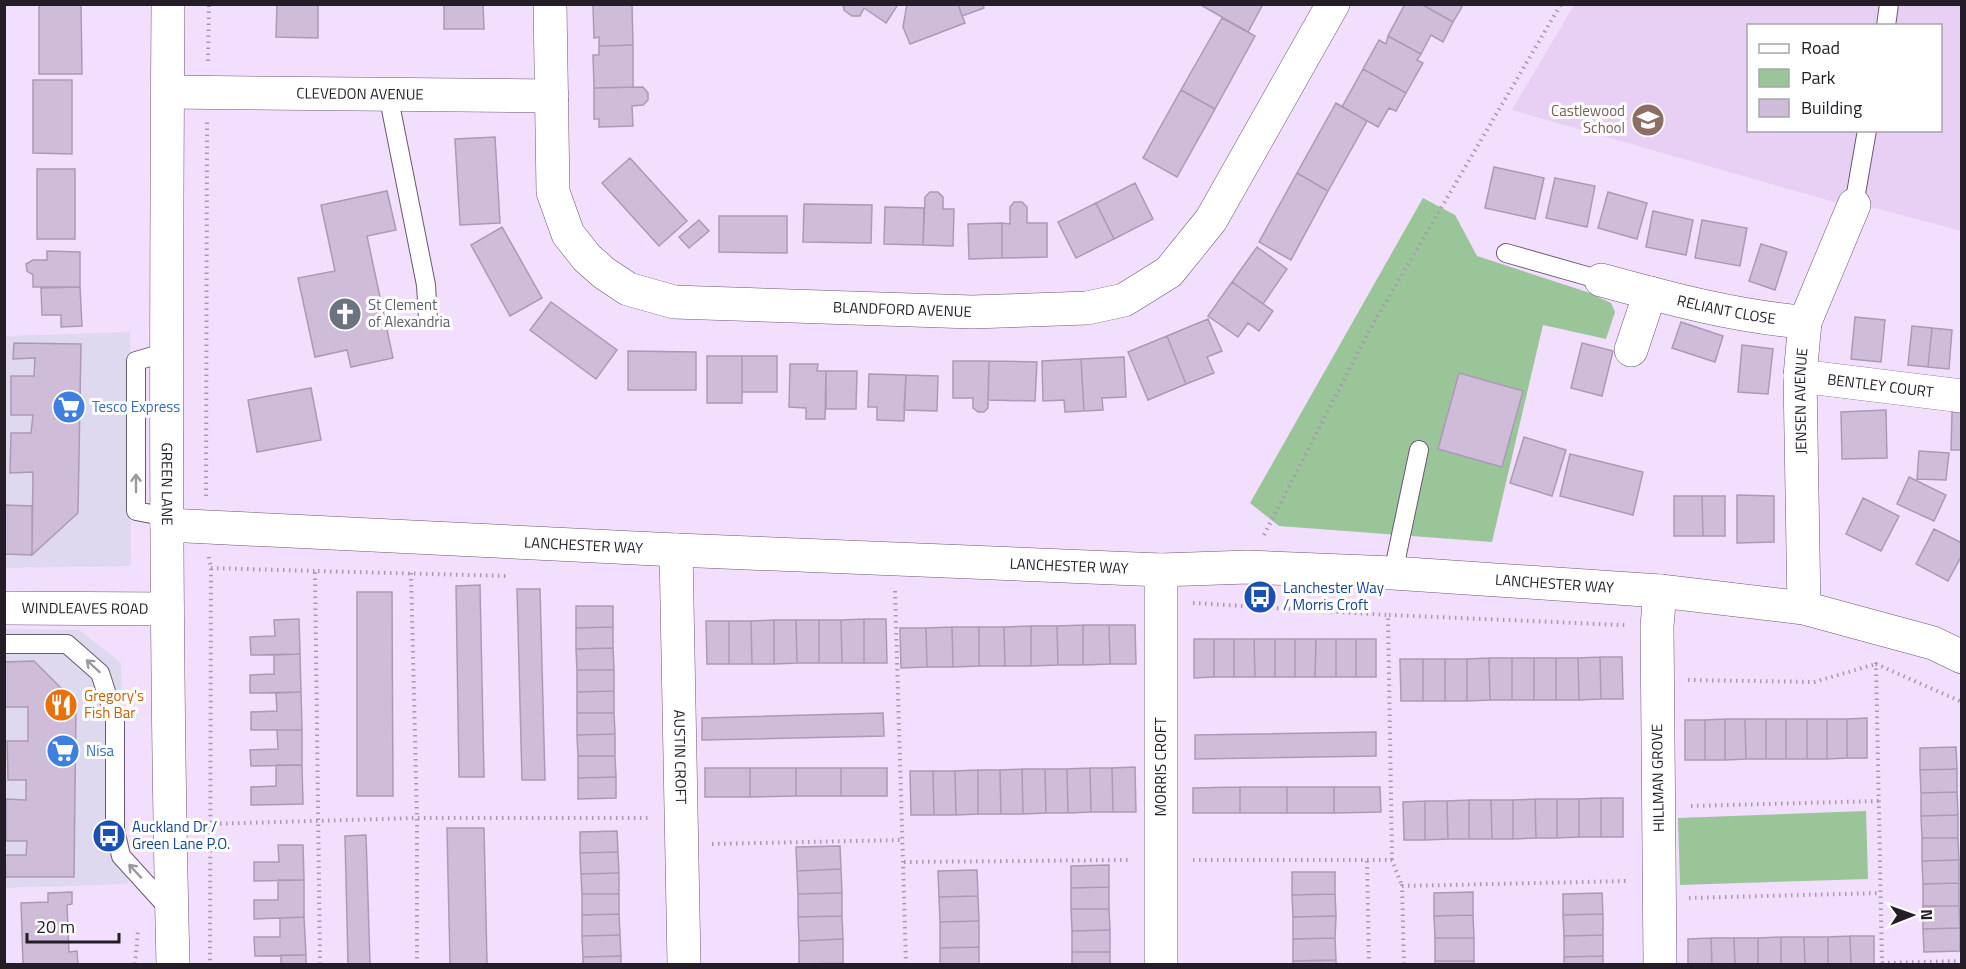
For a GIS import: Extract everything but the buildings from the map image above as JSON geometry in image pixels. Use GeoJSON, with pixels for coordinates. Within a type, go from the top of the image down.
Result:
{"type":"FeatureCollection","features":[{"type":"Feature","properties":{"kind":"street","name":"GREEN LANE"},"geometry":{"type":"LineString","coordinates":[[168,4],[166,609],[172,964]]}},
{"type":"Feature","properties":{"kind":"street","name":"BLANDFORD AVENUE"},"geometry":{"type":"LineString","coordinates":[[550,4],[553,192],[568,234],[587,258],[604,273],[628,289],[675,302],[972,312],[1087,308],[1124,300],[1169,272],[1211,220],[1334,4]]}},
{"type":"Feature","properties":{"kind":"street","name":"CLEVEDON AVENUE"},"geometry":{"type":"LineString","coordinates":[[168,92],[552,96]]}},
{"type":"Feature","properties":{"kind":"street","name":"JENSEN AVENUE"},"geometry":{"type":"LineString","coordinates":[[1804,608],[1800,376],[1805,322],[1854,205]]}},
{"type":"Feature","properties":{"kind":"street","name":"RELIANT CLOSE"},"geometry":{"type":"LineString","coordinates":[[1601,280],[1769,319],[1805,322]]}},
{"type":"Feature","properties":{"kind":"street"},"geometry":{"type":"LineString","coordinates":[[1631,350],[1650,293]]}},
{"type":"Feature","properties":{"kind":"street","name":"BENTLEY COURT"},"geometry":{"type":"LineString","coordinates":[[1800,376],[1962,396]]}},
{"type":"Feature","properties":{"kind":"street","name":"LANCHESTER WAY"},"geometry":{"type":"LineString","coordinates":[[167,521],[206,527],[676,550],[1161,586],[1248,567],[1393,573],[1660,591],[1804,608],[1933,643],[1962,657]]}},
{"type":"Feature","properties":{"kind":"street","name":"AUSTIN CROFT"},"geometry":{"type":"LineString","coordinates":[[676,550],[684,964]]}},
{"type":"Feature","properties":{"kind":"street","name":"MORRIS CROFT"},"geometry":{"type":"LineString","coordinates":[[1161,586],[1161,964]]}},
{"type":"Feature","properties":{"kind":"street","name":"HILLMAN GROVE"},"geometry":{"type":"LineString","coordinates":[[1660,591],[1657,626],[1660,964]]}},
{"type":"Feature","properties":{"kind":"street","name":"WINDLEAVES ROAD"},"geometry":{"type":"LineString","coordinates":[[4,608],[166,609]]}},
{"type":"Feature","properties":{"kind":"lane"},"geometry":{"type":"LineString","coordinates":[[1886,24],[1889,4]]}},
{"type":"Feature","properties":{"kind":"lane"},"geometry":{"type":"LineString","coordinates":[[388,94],[426,285],[428,318]]}},
{"type":"Feature","properties":{"kind":"lane"},"geometry":{"type":"LineString","coordinates":[[1854,205],[1867,132]]}},
{"type":"Feature","properties":{"kind":"lane"},"geometry":{"type":"LineString","coordinates":[[1506,253],[1601,280]]}},
{"type":"Feature","properties":{"kind":"lane"},"geometry":{"type":"LineString","coordinates":[[1393,573],[1419,450]]}},
{"type":"Feature","properties":{"kind":"lane"},"geometry":{"type":"LineString","coordinates":[[4,644],[68,644],[100,673],[115,719],[115,830],[121,856],[171,911]]}},
{"type":"Feature","properties":{"kind":"path"},"geometry":{"type":"LineString","coordinates":[[208,4],[206,527],[211,568],[210,964]]}},
{"type":"Feature","properties":{"kind":"path"},"geometry":{"type":"LineString","coordinates":[[1248,567],[1370,329],[1561,4]]}},
{"type":"Feature","properties":{"kind":"path"},"geometry":{"type":"LineString","coordinates":[[211,568],[411,573],[417,818],[417,964]]}},
{"type":"Feature","properties":{"kind":"path"},"geometry":{"type":"LineString","coordinates":[[315,571],[320,964]]}},
{"type":"Feature","properties":{"kind":"path"},"geometry":{"type":"LineString","coordinates":[[1161,586],[1388,615],[1657,626]]}},
{"type":"Feature","properties":{"kind":"path"},"geometry":{"type":"LineString","coordinates":[[895,591],[906,964]]}},
{"type":"Feature","properties":{"kind":"path"},"geometry":{"type":"LineString","coordinates":[[1388,615],[1392,860]]}},
{"type":"Feature","properties":{"kind":"path"},"geometry":{"type":"LineString","coordinates":[[1876,664],[1882,964],[1962,961]]}},
{"type":"Feature","properties":{"kind":"path"},"geometry":{"type":"LineString","coordinates":[[1657,679],[1814,681],[1876,664],[1962,702]]}},
{"type":"Feature","properties":{"kind":"path"},"geometry":{"type":"LineString","coordinates":[[1658,807],[1879,801]]}},
{"type":"Feature","properties":{"kind":"path"},"geometry":{"type":"LineString","coordinates":[[209,824],[417,818],[682,832],[903,840]]}},
{"type":"Feature","properties":{"kind":"path"},"geometry":{"type":"LineString","coordinates":[[1367,861],[1369,964]]}},
{"type":"Feature","properties":{"kind":"path"},"geometry":{"type":"LineString","coordinates":[[1404,964],[1402,886],[1880,893]]}},
{"type":"Feature","properties":{"kind":"shaded area","name":"Castlewood School"},"geometry":{"type":"Polygon","coordinates":[[[1574,5],[1961,5],[1961,231],[1879,209],[1831,201],[1512,110],[1574,5]]]}},
{"type":"Feature","properties":{"kind":"shaded area"},"geometry":{"type":"Polygon","coordinates":[[[130,332],[131,566],[5,568],[4,336],[130,332]]]}},
{"type":"Feature","properties":{"kind":"shaded area"},"geometry":{"type":"Polygon","coordinates":[[[4,629],[79,630],[121,663],[128,884],[5,888],[4,629]]]}},
{"type":"Feature","properties":{"kind":"green space"},"geometry":{"type":"Polygon","coordinates":[[[1423,198],[1455,215],[1477,256],[1587,292],[1611,303],[1615,312],[1606,339],[1543,325],[1492,542],[1279,526],[1250,503],[1423,198]]]}},
{"type":"Feature","properties":{"kind":"green space"},"geometry":{"type":"Polygon","coordinates":[[[1866,811],[1868,879],[1680,885],[1678,818],[1866,811]]]}},
{"type":"Feature","properties":{"kind":"place","name":"Castlewood School"},"geometry":{"type":"Point","coordinates":[1648,120]}},
{"type":"Feature","properties":{"kind":"place","name":"St Clement of Alexandria"},"geometry":{"type":"Point","coordinates":[345,314]}},
{"type":"Feature","properties":{"kind":"place","name":"Tesco Express"},"geometry":{"type":"Point","coordinates":[69,407]}},
{"type":"Feature","properties":{"kind":"place","name":"Lanchester Way / Morris Croft"},"geometry":{"type":"Point","coordinates":[1260,597]}},
{"type":"Feature","properties":{"kind":"place","name":"Gregory's Fish Bar"},"geometry":{"type":"Point","coordinates":[61,705]}},
{"type":"Feature","properties":{"kind":"place","name":"Nisa"},"geometry":{"type":"Point","coordinates":[63,751]}},
{"type":"Feature","properties":{"kind":"place","name":"Auckland Dr / Green Lane P.O."},"geometry":{"type":"Point","coordinates":[109,836]}}]}
